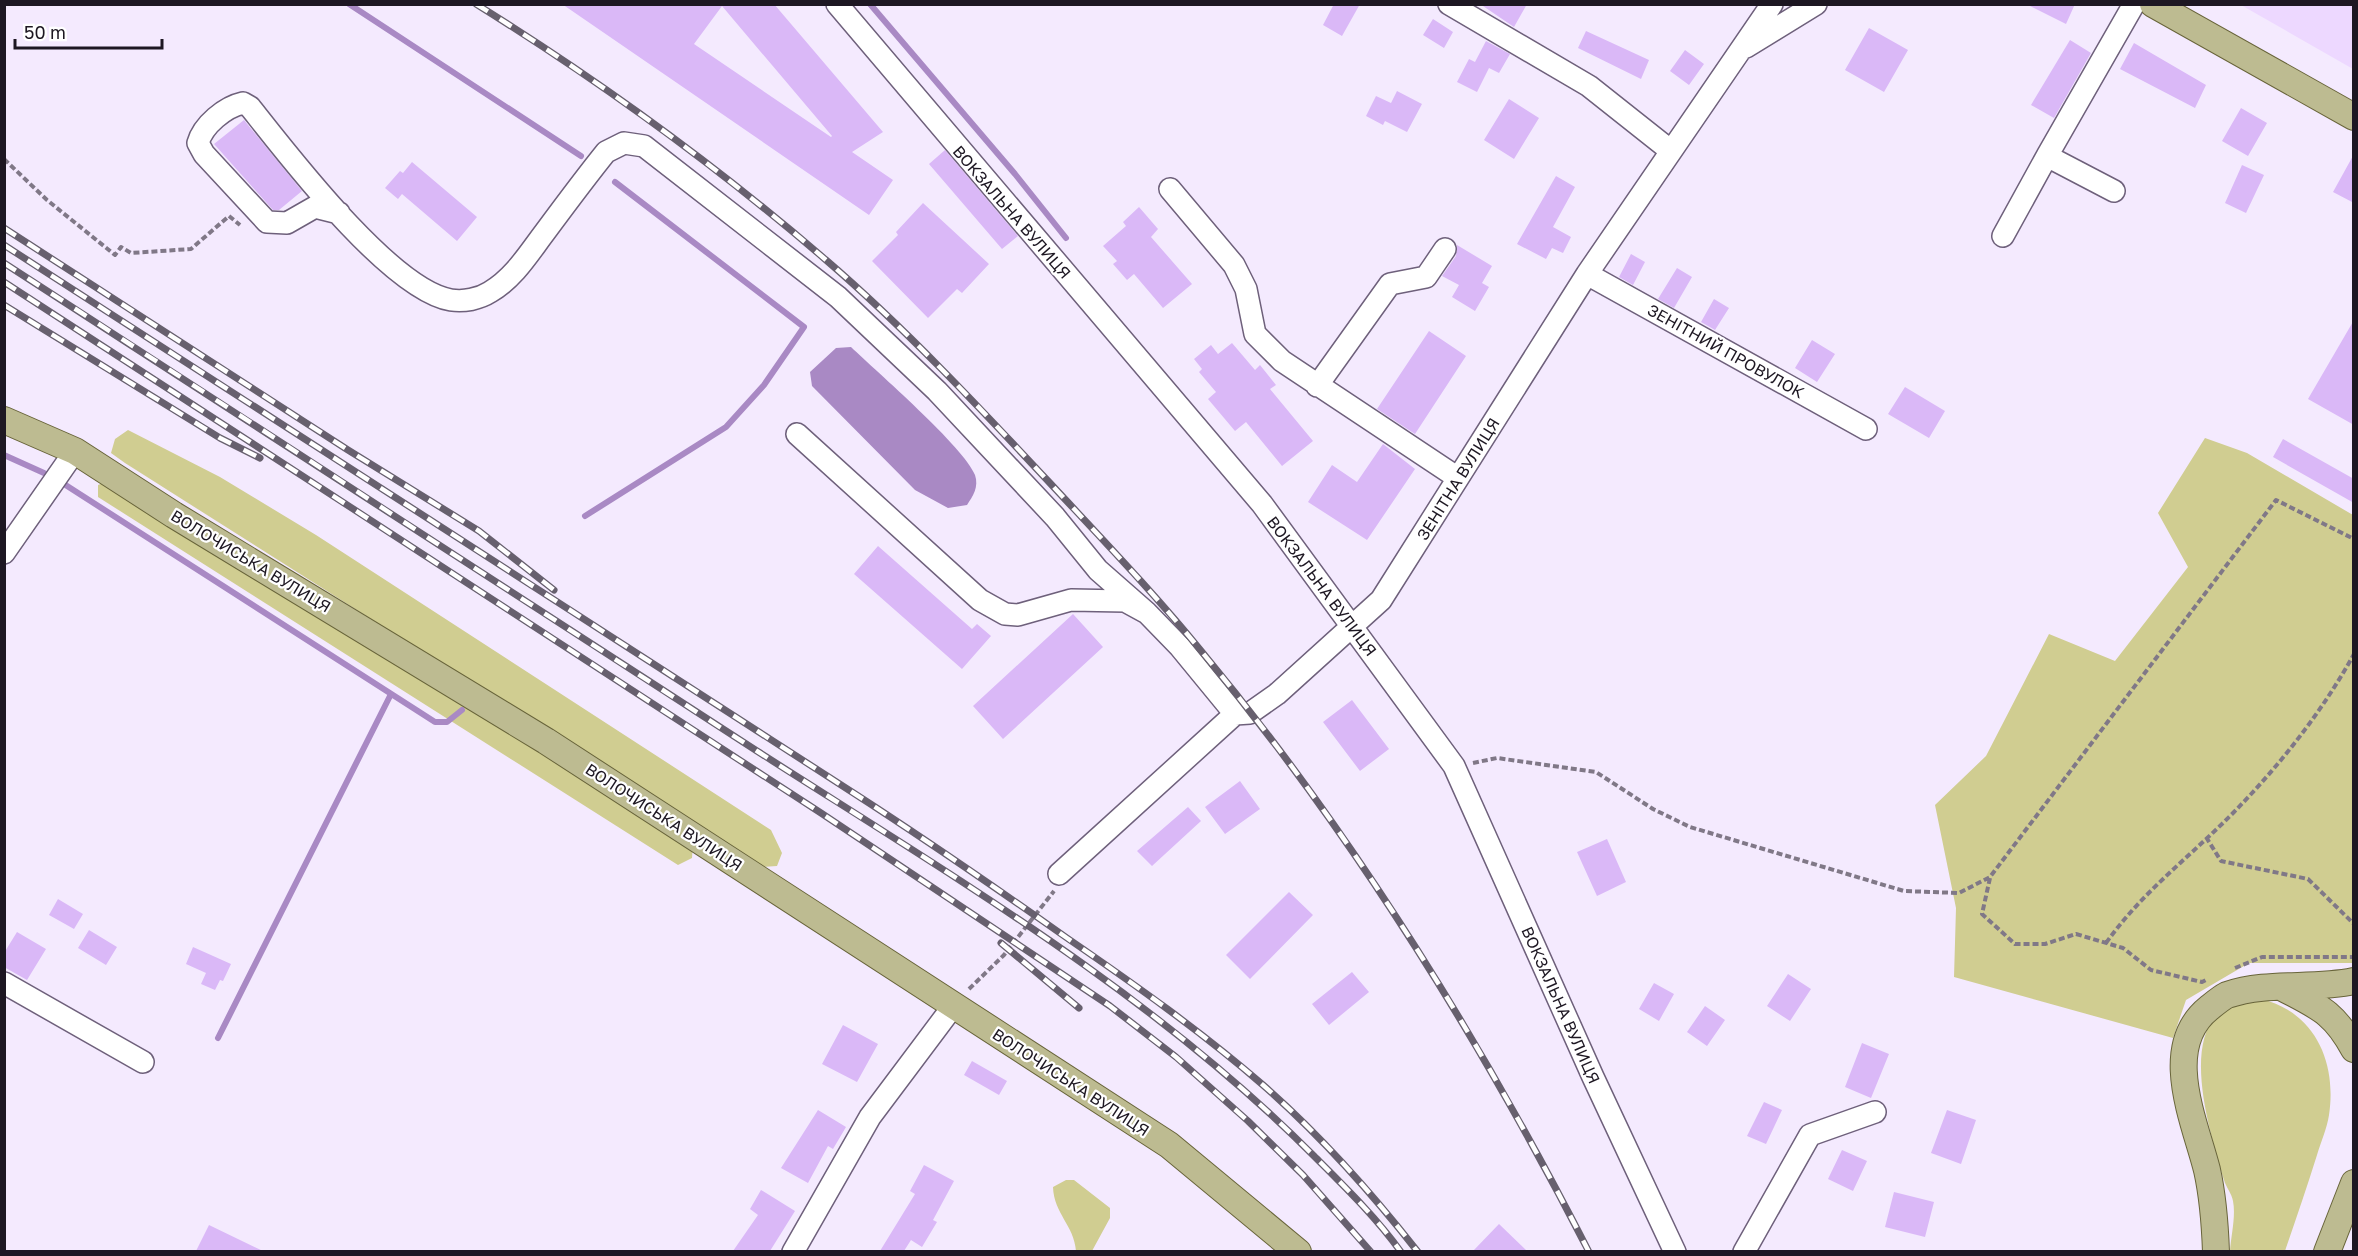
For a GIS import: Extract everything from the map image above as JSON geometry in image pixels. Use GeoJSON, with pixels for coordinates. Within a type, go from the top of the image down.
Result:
{"type":"FeatureCollection","features":[{"type":"Feature","properties":{"kind":"main road"},"geometry":{"type":"LineString","coordinates":[[2153,4],[2353,117]]}},
{"type":"Feature","properties":{"kind":"main road","name":"ВОЛОЧИСЬКА ВУЛИЦЯ"},"geometry":{"type":"LineString","coordinates":[[4,420],[75,451],[546,741],[1168,1145],[1299,1251]]}},
{"type":"Feature","properties":{"kind":"main road"},"geometry":{"type":"LineString","coordinates":[[2216,1251],[2215,1221],[2207,1171],[2193,1123],[2185,1079],[2186,1043],[2197,1018],[2225,996],[2253,989],[2338,985],[2354,981]]}},
{"type":"Feature","properties":{"kind":"main road"},"geometry":{"type":"LineString","coordinates":[[2280,987],[2326,1010],[2344,1031],[2354,1049]]}},
{"type":"Feature","properties":{"kind":"main road"},"geometry":{"type":"LineString","coordinates":[[2327,1251],[2351,1188],[2354,1159]]}},
{"type":"Feature","properties":{"kind":"street","name":"ВОКЗАЛЬНА ВУЛИЦЯ"},"geometry":{"type":"LineString","coordinates":[[837,4],[1262,504],[1455,766],[1593,1077],[1675,1251]]}},
{"type":"Feature","properties":{"kind":"street"},"geometry":{"type":"LineString","coordinates":[[1449,4],[1589,86],[1671,151]]}},
{"type":"Feature","properties":{"kind":"street","name":"ЗЕНІТНА ВУЛИЦЯ"},"geometry":{"type":"LineString","coordinates":[[1059,873],[1235,714],[1250,713],[1277,694],[1382,600],[1587,274],[1772,4]]}},
{"type":"Feature","properties":{"kind":"street"},"geometry":{"type":"LineString","coordinates":[[1740,51],[1815,4]]}},
{"type":"Feature","properties":{"kind":"street"},"geometry":{"type":"LineString","coordinates":[[2003,236],[2134,4]]}},
{"type":"Feature","properties":{"kind":"street"},"geometry":{"type":"LineString","coordinates":[[339,213],[315,207],[287,223],[267,222],[204,154],[198,143],[201,130],[235,105],[243,103],[250,107],[302,174],[339,213],[378,255],[428,292],[450,300],[468,301],[490,292],[515,272],[606,152],[624,143],[644,146],[838,297],[937,391],[1056,517],[1098,570],[1147,613],[1180,647],[1235,714]]}},
{"type":"Feature","properties":{"kind":"street"},"geometry":{"type":"LineString","coordinates":[[2047,156],[2114,191]]}},
{"type":"Feature","properties":{"kind":"street"},"geometry":{"type":"LineString","coordinates":[[1170,189],[1234,265],[1246,289],[1255,334],[1282,361],[1317,386],[1458,478]]}},
{"type":"Feature","properties":{"kind":"street"},"geometry":{"type":"LineString","coordinates":[[1317,386],[1390,284],[1426,278],[1445,249]]}},
{"type":"Feature","properties":{"kind":"street","name":"ЗЕНІТНИЙ ПРОВУЛОК"},"geometry":{"type":"LineString","coordinates":[[1587,274],[1866,429]]}},
{"type":"Feature","properties":{"kind":"street"},"geometry":{"type":"LineString","coordinates":[[797,434],[980,600],[1005,614],[1018,615],[1071,600],[1088,598],[1125,601],[1147,613]]}},
{"type":"Feature","properties":{"kind":"street"},"geometry":{"type":"LineString","coordinates":[[4,553],[75,451]]}},
{"type":"Feature","properties":{"kind":"street"},"geometry":{"type":"LineString","coordinates":[[4,983],[143,1062]]}},
{"type":"Feature","properties":{"kind":"street"},"geometry":{"type":"LineString","coordinates":[[793,1251],[870,1117],[954,1005]]}},
{"type":"Feature","properties":{"kind":"street"},"geometry":{"type":"LineString","coordinates":[[1744,1251],[1810,1135],[1875,1112]]}},
{"type":"Feature","properties":{"kind":"path"},"geometry":{"type":"LineString","coordinates":[[4,159],[47,200],[115,255],[121,247],[131,254],[191,249],[230,216],[240,225],[264,218]]}},
{"type":"Feature","properties":{"kind":"path"},"geometry":{"type":"LineString","coordinates":[[2211,978],[2202,982],[2151,970],[2123,948],[2076,934],[2045,944],[2015,944],[1982,914],[1990,877],[2276,500],[2354,539]]}},
{"type":"Feature","properties":{"kind":"path"},"geometry":{"type":"LineString","coordinates":[[2106,943],[2172,868],[2234,812],[2289,751],[2336,687],[2354,654]]}},
{"type":"Feature","properties":{"kind":"path"},"geometry":{"type":"LineString","coordinates":[[1455,766],[1497,758],[1596,772],[1653,809],[1690,826],[1904,891],[1959,893],[1990,877]]}},
{"type":"Feature","properties":{"kind":"path"},"geometry":{"type":"LineString","coordinates":[[2206,837],[2221,861],[2308,879],[2354,924]]}},
{"type":"Feature","properties":{"kind":"path"},"geometry":{"type":"LineString","coordinates":[[954,1005],[1014,943],[1059,883],[1059,873]]}},
{"type":"Feature","properties":{"kind":"path"},"geometry":{"type":"LineString","coordinates":[[2230,970],[2262,957],[2354,957]]}},
{"type":"Feature","properties":{"kind":"shaded area"},"geometry":{"type":"Polygon","coordinates":[[[2241,5],[2353,5],[2353,69],[2241,5]]]}},
{"type":"Feature","properties":{"kind":"shaded area"},"geometry":{"type":"Polygon","coordinates":[[[851,347],[938,429],[968,463],[975,475],[976,487],[967,505],[948,508],[915,490],[812,386],[810,372],[836,348],[851,347]]]}},
{"type":"Feature","properties":{"kind":"shaded area"},"geometry":{"type":"Polygon","coordinates":[[[128,430],[220,477],[316,535],[771,830],[782,853],[777,866],[762,867],[125,463],[111,453],[115,439],[128,430]]]}},
{"type":"Feature","properties":{"kind":"shaded area"},"geometry":{"type":"Polygon","coordinates":[[[2205,438],[2247,453],[2353,515],[2353,963],[2249,963],[2186,1000],[2173,1038],[1954,977],[1956,908],[1935,805],[1986,756],[2049,634],[2115,661],[2188,567],[2158,513],[2205,438]]]}},
{"type":"Feature","properties":{"kind":"shaded area"},"geometry":{"type":"Polygon","coordinates":[[[105,482],[693,843],[692,858],[678,865],[98,497],[98,485],[105,482]]]}},
{"type":"Feature","properties":{"kind":"shaded area"},"geometry":{"type":"Polygon","coordinates":[[[2262,999],[2296,1016],[2309,1028],[2318,1042],[2329,1076],[2331,1095],[2329,1115],[2285,1251],[2230,1251],[2234,1207],[2224,1180],[2206,1110],[2201,1057],[2206,1034],[2216,1015],[2235,1003],[2262,999]]]}},
{"type":"Feature","properties":{"kind":"shaded area"},"geometry":{"type":"Polygon","coordinates":[[[1066,1180],[1074,1180],[1110,1208],[1110,1218],[1092,1251],[1076,1251],[1072,1234],[1057,1205],[1053,1187],[1066,1180]]]}},
{"type":"Feature","properties":{"kind":"building"},"geometry":{"type":"Polygon","coordinates":[[[562,4],[774,4],[883,132],[852,152],[893,180],[869,215],[562,4]],[[722,6],[694,44],[832,136],[722,6]]]}},
{"type":"Feature","properties":{"kind":"building"},"geometry":{"type":"Polygon","coordinates":[[[1334,4],[1360,4],[1342,36],[1323,25],[1334,4]]]}},
{"type":"Feature","properties":{"kind":"building"},"geometry":{"type":"Polygon","coordinates":[[[1480,4],[1527,4],[1514,27],[1480,4]]]}},
{"type":"Feature","properties":{"kind":"building"},"geometry":{"type":"Polygon","coordinates":[[[2026,4],[2075,4],[2066,24],[2026,4]]]}},
{"type":"Feature","properties":{"kind":"building"},"geometry":{"type":"Polygon","coordinates":[[[1433,19],[1453,32],[1444,48],[1423,35],[1433,19]]]}},
{"type":"Feature","properties":{"kind":"building"},"geometry":{"type":"Polygon","coordinates":[[[1869,28],[1908,50],[1884,92],[1845,70],[1869,28]]]}},
{"type":"Feature","properties":{"kind":"building"},"geometry":{"type":"Polygon","coordinates":[[[1586,31],[1649,60],[1641,79],[1578,48],[1586,31]]]}},
{"type":"Feature","properties":{"kind":"building"},"geometry":{"type":"Polygon","coordinates":[[[2070,40],[2091,53],[2054,118],[2031,105],[2070,40]]]}},
{"type":"Feature","properties":{"kind":"building"},"geometry":{"type":"Polygon","coordinates":[[[1486,41],[1510,54],[1499,73],[1489,68],[1477,92],[1457,82],[1469,59],[1475,62],[1486,41]]]}},
{"type":"Feature","properties":{"kind":"building"},"geometry":{"type":"Polygon","coordinates":[[[2134,43],[2206,85],[2195,108],[2120,69],[2134,43]]]}},
{"type":"Feature","properties":{"kind":"building"},"geometry":{"type":"Polygon","coordinates":[[[1685,50],[1704,64],[1689,85],[1670,71],[1685,50]]]}},
{"type":"Feature","properties":{"kind":"building"},"geometry":{"type":"Polygon","coordinates":[[[1397,91],[1422,104],[1407,132],[1385,121],[1383,125],[1366,116],[1376,96],[1391,103],[1397,91]]]}},
{"type":"Feature","properties":{"kind":"building"},"geometry":{"type":"Polygon","coordinates":[[[1509,99],[1539,118],[1514,159],[1484,140],[1509,99]]]}},
{"type":"Feature","properties":{"kind":"building"},"geometry":{"type":"Polygon","coordinates":[[[2241,108],[2267,123],[2248,156],[2222,141],[2241,108]]]}},
{"type":"Feature","properties":{"kind":"building"},"geometry":{"type":"Polygon","coordinates":[[[244,120],[302,191],[279,210],[273,210],[214,144],[244,120]]]}},
{"type":"Feature","properties":{"kind":"building"},"geometry":{"type":"Polygon","coordinates":[[[945,150],[1018,236],[1002,249],[929,164],[945,150]]]}},
{"type":"Feature","properties":{"kind":"building"},"geometry":{"type":"Polygon","coordinates":[[[2354,154],[2354,203],[2333,192],[2354,154]]]}},
{"type":"Feature","properties":{"kind":"building"},"geometry":{"type":"Polygon","coordinates":[[[412,162],[477,217],[457,241],[402,194],[398,199],[385,188],[400,171],[403,173],[412,162]]]}},
{"type":"Feature","properties":{"kind":"building"},"geometry":{"type":"Polygon","coordinates":[[[2242,165],[2264,175],[2246,213],[2225,203],[2242,165]]]}},
{"type":"Feature","properties":{"kind":"building"},"geometry":{"type":"Polygon","coordinates":[[[1556,176],[1575,187],[1553,227],[1571,237],[1563,253],[1552,248],[1546,259],[1517,244],[1556,176]]]}},
{"type":"Feature","properties":{"kind":"building"},"geometry":{"type":"Polygon","coordinates":[[[923,203],[989,264],[962,293],[957,289],[928,318],[872,261],[898,235],[896,232],[923,203]]]}},
{"type":"Feature","properties":{"kind":"building"},"geometry":{"type":"Polygon","coordinates":[[[1139,207],[1158,229],[1151,237],[1192,284],[1163,308],[1134,274],[1127,280],[1113,264],[1117,261],[1103,246],[1126,226],[1123,222],[1139,207]]]}},
{"type":"Feature","properties":{"kind":"building"},"geometry":{"type":"Polygon","coordinates":[[[1457,245],[1492,266],[1482,283],[1489,287],[1475,311],[1452,297],[1459,285],[1442,276],[1456,256],[1457,245]]]}},
{"type":"Feature","properties":{"kind":"building"},"geometry":{"type":"Polygon","coordinates":[[[1631,254],[1645,262],[1633,285],[1619,277],[1631,254]]]}},
{"type":"Feature","properties":{"kind":"building"},"geometry":{"type":"Polygon","coordinates":[[[1677,268],[1692,277],[1674,308],[1658,299],[1677,268]]]}},
{"type":"Feature","properties":{"kind":"building"},"geometry":{"type":"Polygon","coordinates":[[[1714,299],[1729,308],[1715,330],[1701,322],[1714,299]]]}},
{"type":"Feature","properties":{"kind":"building"},"geometry":{"type":"Polygon","coordinates":[[[2354,320],[2354,425],[2308,399],[2354,320]]]}},
{"type":"Feature","properties":{"kind":"building"},"geometry":{"type":"Polygon","coordinates":[[[1429,331],[1466,356],[1415,434],[1377,409],[1429,331]]]}},
{"type":"Feature","properties":{"kind":"building"},"geometry":{"type":"Polygon","coordinates":[[[1812,340],[1835,354],[1817,382],[1795,368],[1812,340]]]}},
{"type":"Feature","properties":{"kind":"building"},"geometry":{"type":"Polygon","coordinates":[[[1232,343],[1255,370],[1260,365],[1276,385],[1270,389],[1313,441],[1282,466],[1246,422],[1235,431],[1208,399],[1216,392],[1199,372],[1202,369],[1194,359],[1211,345],[1218,354],[1232,343]]]}},
{"type":"Feature","properties":{"kind":"building"},"geometry":{"type":"Polygon","coordinates":[[[1905,387],[1945,411],[1929,438],[1888,414],[1905,387]]]}},
{"type":"Feature","properties":{"kind":"building"},"geometry":{"type":"Polygon","coordinates":[[[2283,439],[2354,479],[2354,503],[2273,457],[2283,439]]]}},
{"type":"Feature","properties":{"kind":"building"},"geometry":{"type":"Polygon","coordinates":[[[1383,444],[1415,469],[1367,540],[1308,502],[1332,465],[1357,482],[1383,444]]]}},
{"type":"Feature","properties":{"kind":"building"},"geometry":{"type":"Polygon","coordinates":[[[878,546],[972,629],[977,624],[991,636],[962,669],[854,574],[878,546]]]}},
{"type":"Feature","properties":{"kind":"building"},"geometry":{"type":"Polygon","coordinates":[[[1073,614],[1103,647],[1003,739],[973,706],[1073,614]]]}},
{"type":"Feature","properties":{"kind":"building"},"geometry":{"type":"Polygon","coordinates":[[[1352,700],[1389,749],[1360,771],[1323,722],[1352,700]]]}},
{"type":"Feature","properties":{"kind":"building"},"geometry":{"type":"Polygon","coordinates":[[[1240,781],[1260,809],[1225,834],[1205,807],[1240,781]]]}},
{"type":"Feature","properties":{"kind":"building"},"geometry":{"type":"Polygon","coordinates":[[[1188,807],[1201,821],[1152,866],[1137,851],[1188,807]]]}},
{"type":"Feature","properties":{"kind":"building"},"geometry":{"type":"Polygon","coordinates":[[[1607,839],[1626,882],[1597,896],[1577,852],[1607,839]]]}},
{"type":"Feature","properties":{"kind":"building"},"geometry":{"type":"Polygon","coordinates":[[[1289,892],[1313,915],[1250,979],[1226,955],[1289,892]]]}},
{"type":"Feature","properties":{"kind":"building"},"geometry":{"type":"Polygon","coordinates":[[[58,899],[83,914],[74,929],[49,915],[58,899]]]}},
{"type":"Feature","properties":{"kind":"building"},"geometry":{"type":"Polygon","coordinates":[[[89,930],[117,947],[106,965],[78,948],[89,930]]]}},
{"type":"Feature","properties":{"kind":"building"},"geometry":{"type":"Polygon","coordinates":[[[17,932],[46,949],[27,980],[4,967],[4,953],[17,932]]]}},
{"type":"Feature","properties":{"kind":"building"},"geometry":{"type":"Polygon","coordinates":[[[193,947],[231,964],[223,981],[220,980],[215,990],[201,984],[206,973],[186,964],[193,947]]]}},
{"type":"Feature","properties":{"kind":"building"},"geometry":{"type":"Polygon","coordinates":[[[1352,972],[1369,992],[1329,1025],[1312,1004],[1352,972]]]}},
{"type":"Feature","properties":{"kind":"building"},"geometry":{"type":"Polygon","coordinates":[[[1788,974],[1811,989],[1790,1021],[1767,1006],[1788,974]]]}},
{"type":"Feature","properties":{"kind":"building"},"geometry":{"type":"Polygon","coordinates":[[[1654,983],[1674,994],[1659,1021],[1639,1009],[1654,983]]]}},
{"type":"Feature","properties":{"kind":"building"},"geometry":{"type":"Polygon","coordinates":[[[1705,1006],[1725,1020],[1707,1046],[1687,1032],[1705,1006]]]}},
{"type":"Feature","properties":{"kind":"building"},"geometry":{"type":"Polygon","coordinates":[[[843,1025],[878,1044],[857,1082],[822,1064],[843,1025]]]}},
{"type":"Feature","properties":{"kind":"building"},"geometry":{"type":"Polygon","coordinates":[[[1862,1043],[1889,1054],[1871,1098],[1845,1087],[1862,1043]]]}},
{"type":"Feature","properties":{"kind":"building"},"geometry":{"type":"Polygon","coordinates":[[[972,1061],[1007,1081],[999,1095],[964,1075],[972,1061]]]}},
{"type":"Feature","properties":{"kind":"building"},"geometry":{"type":"Polygon","coordinates":[[[1764,1102],[1782,1110],[1766,1144],[1747,1136],[1764,1102]]]}},
{"type":"Feature","properties":{"kind":"building"},"geometry":{"type":"Polygon","coordinates":[[[818,1110],[846,1127],[833,1149],[828,1146],[808,1183],[781,1168],[818,1110]]]}},
{"type":"Feature","properties":{"kind":"building"},"geometry":{"type":"Polygon","coordinates":[[[1947,1110],[1976,1120],[1961,1164],[1931,1153],[1947,1110]]]}},
{"type":"Feature","properties":{"kind":"building"},"geometry":{"type":"Polygon","coordinates":[[[1842,1150],[1867,1161],[1853,1191],[1828,1179],[1842,1150]]]}},
{"type":"Feature","properties":{"kind":"building"},"geometry":{"type":"Polygon","coordinates":[[[924,1165],[954,1181],[933,1220],[937,1222],[922,1247],[911,1240],[904,1251],[880,1251],[915,1194],[910,1191],[924,1165]]]}},
{"type":"Feature","properties":{"kind":"building"},"geometry":{"type":"Polygon","coordinates":[[[761,1190],[795,1211],[770,1251],[733,1251],[758,1215],[750,1209],[761,1190]]]}},
{"type":"Feature","properties":{"kind":"building"},"geometry":{"type":"Polygon","coordinates":[[[1894,1192],[1934,1202],[1925,1237],[1885,1227],[1894,1192]]]}},
{"type":"Feature","properties":{"kind":"building"},"geometry":{"type":"Polygon","coordinates":[[[1499,1224],[1527,1251],[1473,1251],[1499,1224]]]}},
{"type":"Feature","properties":{"kind":"building"},"geometry":{"type":"Polygon","coordinates":[[[209,1225],[263,1251],[196,1251],[209,1225]]]}},
{"type":"Feature","properties":{"kind":"waterway"},"geometry":{"type":"LineString","coordinates":[[349,4],[581,156]]}},
{"type":"Feature","properties":{"kind":"waterway"},"geometry":{"type":"LineString","coordinates":[[870,4],[1015,174],[1066,238]]}},
{"type":"Feature","properties":{"kind":"waterway"},"geometry":{"type":"LineString","coordinates":[[585,516],[726,427],[764,385],[804,327],[615,182]]}},
{"type":"Feature","properties":{"kind":"waterway"},"geometry":{"type":"LineString","coordinates":[[4,455],[44,473]]}},
{"type":"Feature","properties":{"kind":"waterway"},"geometry":{"type":"LineString","coordinates":[[64,484],[435,722],[447,722],[462,710]]}},
{"type":"Feature","properties":{"kind":"waterway"},"geometry":{"type":"LineString","coordinates":[[218,1038],[391,694]]}},
{"type":"Feature","properties":{"kind":"railway"},"geometry":{"type":"LineString","coordinates":[[476,4],[567,63],[656,125],[785,225],[826,260],[940,368],[1146,587],[1258,722],[1363,867],[1459,1018],[1548,1173],[1589,1252]]}},
{"type":"Feature","properties":{"kind":"railway"},"geometry":{"type":"LineString","coordinates":[[4,228],[348,450],[479,531],[554,590]]}},
{"type":"Feature","properties":{"kind":"railway"},"geometry":{"type":"LineString","coordinates":[[4,245],[879,810],[987,882],[1142,991],[1216,1046],[1284,1104],[1344,1165],[1418,1252]]}},
{"type":"Feature","properties":{"kind":"railway"},"geometry":{"type":"LineString","coordinates":[[4,263],[1047,938],[1186,1041],[1251,1097],[1348,1190],[1401,1252]]}},
{"type":"Feature","properties":{"kind":"railway"},"geometry":{"type":"LineString","coordinates":[[4,282],[821,813],[1110,1006],[1176,1057],[1248,1121],[1303,1175],[1371,1252]]}},
{"type":"Feature","properties":{"kind":"railway"},"geometry":{"type":"LineString","coordinates":[[4,305],[220,438],[260,458]]}},
{"type":"Feature","properties":{"kind":"railway"},"geometry":{"type":"LineString","coordinates":[[1001,943],[1079,1008]]}}]}
